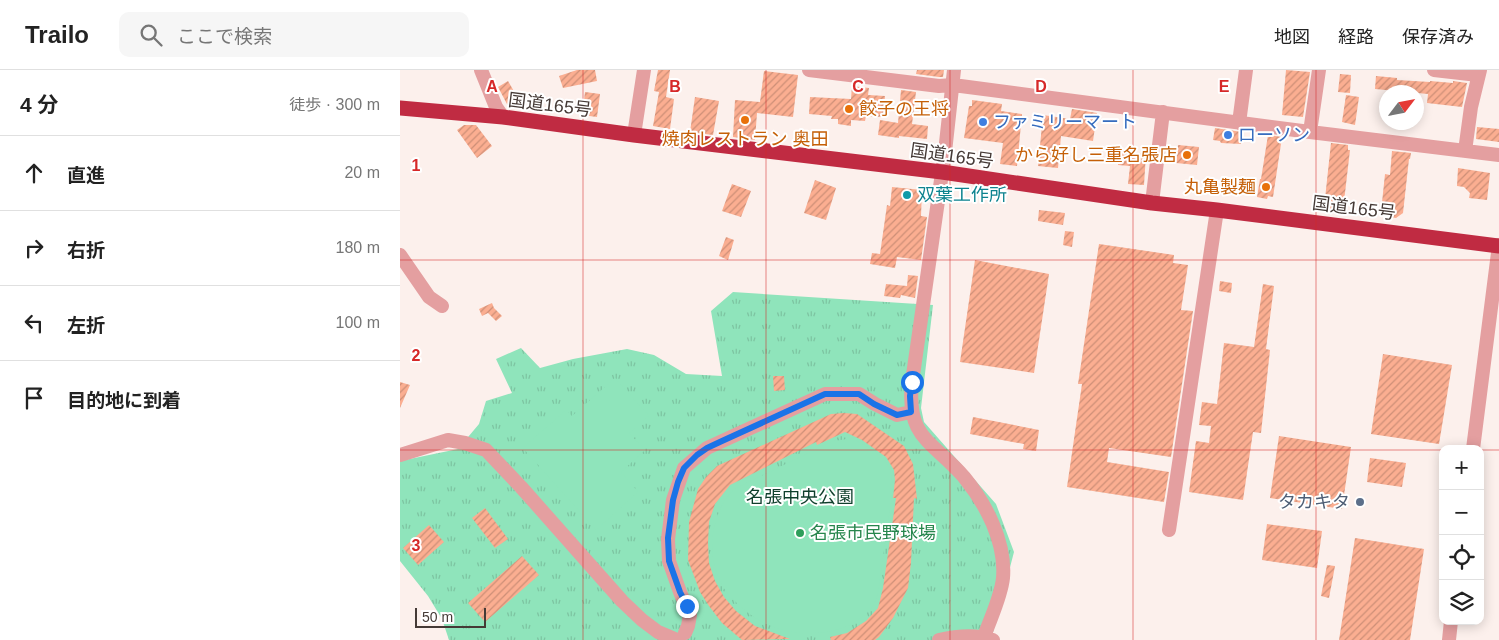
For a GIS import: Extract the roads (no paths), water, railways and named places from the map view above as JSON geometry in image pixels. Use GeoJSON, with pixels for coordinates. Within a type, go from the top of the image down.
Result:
{"type":"FeatureCollection","features":[{"type":"Feature","properties":{"kind":"highway","name":"国道165号"},"geometry":{"type":"LineString","coordinates":[[400,108],[503,117],[634,135],[942,172],[1152,203],[1499,246]]}},
{"type":"Feature","properties":{"kind":"street"},"geometry":{"type":"LineString","coordinates":[[481,70],[496,107],[503,117]]}},
{"type":"Feature","properties":{"kind":"street"},"geometry":{"type":"LineString","coordinates":[[634,135],[644,70]]}},
{"type":"Feature","properties":{"kind":"street"},"geometry":{"type":"LineString","coordinates":[[809,70],[904,76],[939,86],[953,84],[1239,123],[1499,155]]}},
{"type":"Feature","properties":{"kind":"street"},"geometry":{"type":"LineString","coordinates":[[938,640],[952,636],[987,639],[1003,580],[1000,543],[992,522],[963,476],[922,435],[911,412],[910,396],[942,172],[954,70]]}},
{"type":"Feature","properties":{"kind":"street"},"geometry":{"type":"LineString","coordinates":[[1239,123],[1246,70]]}},
{"type":"Feature","properties":{"kind":"street"},"geometry":{"type":"LineString","coordinates":[[1310,132],[1319,70]]}},
{"type":"Feature","properties":{"kind":"street"},"geometry":{"type":"LineString","coordinates":[[1434,70],[1479,73],[1471,107],[1465,151]]}},
{"type":"Feature","properties":{"kind":"street"},"geometry":{"type":"LineString","coordinates":[[1152,203],[1164,112]]}},
{"type":"Feature","properties":{"kind":"street"},"geometry":{"type":"LineString","coordinates":[[1169,530],[1217,210]]}},
{"type":"Feature","properties":{"kind":"street"},"geometry":{"type":"LineString","coordinates":[[1474,445],[1499,246]]}},
{"type":"Feature","properties":{"kind":"street"},"geometry":{"type":"LineString","coordinates":[[400,256],[428,297],[442,306]]}},
{"type":"Feature","properties":{"kind":"street"},"geometry":{"type":"LineString","coordinates":[[400,455],[448,440],[486,450],[622,601],[658,632],[681,636],[688,626],[690,615],[669,561],[668,538],[673,500],[684,468],[707,448],[825,394],[859,394],[897,415],[911,412]]}},
{"type":"Feature","properties":{"kind":"street"},"geometry":{"type":"LineString","coordinates":[[1449,640],[1451,625]]}},
{"type":"Feature","properties":{"kind":"place","name":"餃子の王将"},"geometry":{"type":"Point","coordinates":[849,109]}},
{"type":"Feature","properties":{"kind":"place","name":"焼肉レストラン 奥田"},"geometry":{"type":"Point","coordinates":[745,120]}},
{"type":"Feature","properties":{"kind":"place","name":"ファミリーマート"},"geometry":{"type":"Point","coordinates":[983,122]}},
{"type":"Feature","properties":{"kind":"place","name":"ローソン"},"geometry":{"type":"Point","coordinates":[1228,135]}},
{"type":"Feature","properties":{"kind":"place","name":"から好し三重名張店"},"geometry":{"type":"Point","coordinates":[1187,155]}},
{"type":"Feature","properties":{"kind":"place","name":"丸亀製麺"},"geometry":{"type":"Point","coordinates":[1266,187]}},
{"type":"Feature","properties":{"kind":"place","name":"双葉工作所"},"geometry":{"type":"Point","coordinates":[907,195]}},
{"type":"Feature","properties":{"kind":"place","name":"タカキタ"},"geometry":{"type":"Point","coordinates":[1360,502]}},
{"type":"Feature","properties":{"kind":"place","name":"名張市民野球場"},"geometry":{"type":"Point","coordinates":[800,533]}},
{"type":"Feature","properties":{"kind":"park label","name":"名張中央公園"},"geometry":{"type":"Point","coordinates":[800,497]}}]}
